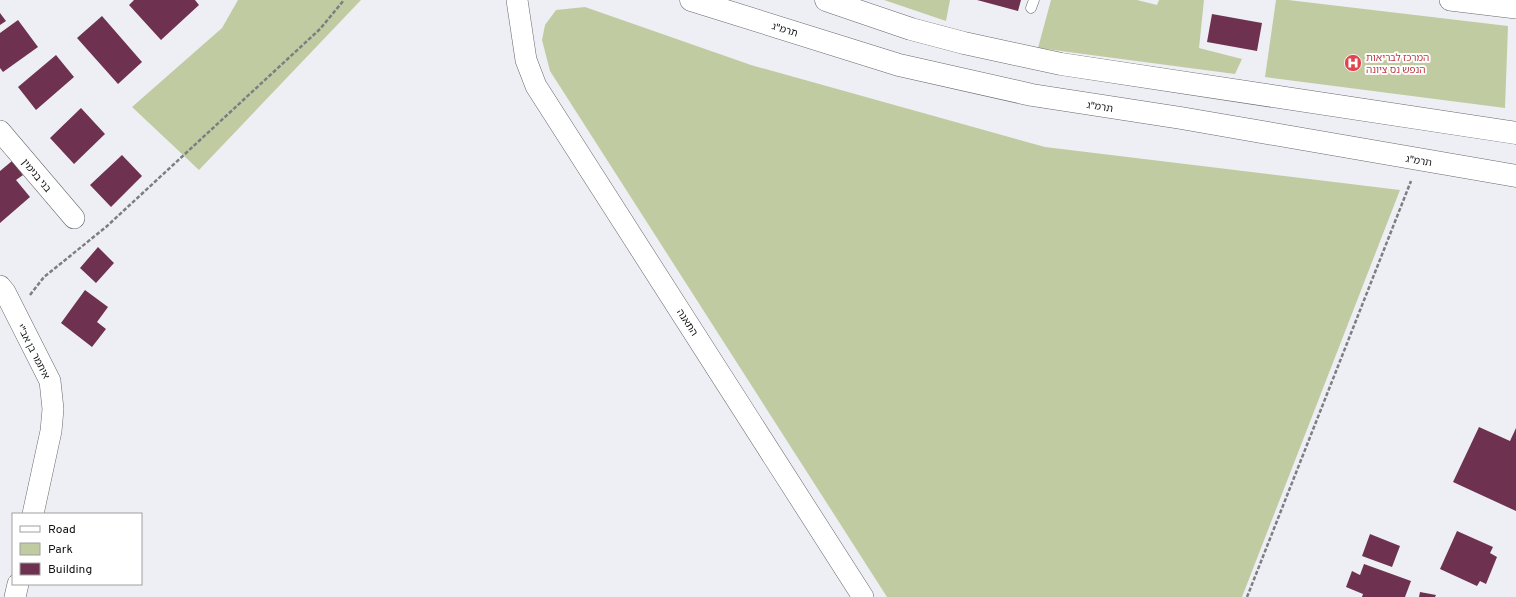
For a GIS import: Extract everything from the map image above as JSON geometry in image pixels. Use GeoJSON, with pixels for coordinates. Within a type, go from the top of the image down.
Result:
{"type":"FeatureCollection","features":[{"type":"Feature","properties":{"kind":"street","name":"התאנה"},"geometry":{"type":"LineString","coordinates":[[517,0],[526,60],[536,86],[863,597]]}},
{"type":"Feature","properties":{"kind":"street","name":"התאנה"},"geometry":{"type":"LineString","coordinates":[[523,43],[524,24],[531,0]]}},
{"type":"Feature","properties":{"kind":"street","name":"תרמ\"ג"},"geometry":{"type":"LineString","coordinates":[[691,0],[899,65],[1032,95],[1181,118],[1516,176]]}},
{"type":"Feature","properties":{"kind":"street"},"geometry":{"type":"LineString","coordinates":[[826,0],[911,29],[964,43],[1060,64],[1516,133]]}},
{"type":"Feature","properties":{"kind":"street"},"geometry":{"type":"LineString","coordinates":[[1450,0],[1516,8]]}},
{"type":"Feature","properties":{"kind":"street","name":"בני בנימין"},"geometry":{"type":"LineString","coordinates":[[0,131],[74,218]]}},
{"type":"Feature","properties":{"kind":"street","name":"איתמר בן אב\"י"},"geometry":{"type":"LineString","coordinates":[[0,286],[5,292],[50,381],[53,409],[51,431],[33,513]]}},
{"type":"Feature","properties":{"kind":"street"},"geometry":{"type":"LineString","coordinates":[[15,597],[18,585]]}},
{"type":"Feature","properties":{"kind":"path"},"geometry":{"type":"LineString","coordinates":[[15,313],[44,277],[106,227],[320,29],[344,0]]}},
{"type":"Feature","properties":{"kind":"path"},"geometry":{"type":"LineString","coordinates":[[1247,597],[1419,160]]}},
{"type":"Feature","properties":{"kind":"green space"},"geometry":{"type":"Polygon","coordinates":[[[238,0],[361,0],[199,170],[132,107],[222,28],[238,0]]]}},
{"type":"Feature","properties":{"kind":"green space"},"geometry":{"type":"Polygon","coordinates":[[[884,0],[950,0],[946,21],[884,0]]]}},
{"type":"Feature","properties":{"kind":"green space"},"geometry":{"type":"Polygon","coordinates":[[[1051,0],[1137,0],[1157,5],[1159,0],[1204,0],[1199,48],[1242,59],[1235,74],[1038,48],[1051,0]]]}},
{"type":"Feature","properties":{"kind":"green space"},"geometry":{"type":"Polygon","coordinates":[[[1276,0],[1288,0],[1508,26],[1505,108],[1265,77],[1276,0]]]}},
{"type":"Feature","properties":{"kind":"green space"},"geometry":{"type":"Polygon","coordinates":[[[585,7],[751,65],[1045,147],[1400,190],[1242,597],[887,597],[550,71],[542,40],[545,25],[556,10],[585,7]]]}},
{"type":"Feature","properties":{"kind":"building"},"geometry":{"type":"Polygon","coordinates":[[[134,0],[195,0],[199,5],[161,40],[129,5],[134,0]]]}},
{"type":"Feature","properties":{"kind":"building"},"geometry":{"type":"Polygon","coordinates":[[[977,0],[1021,0],[1018,11],[977,0]]]}},
{"type":"Feature","properties":{"kind":"building"},"geometry":{"type":"Polygon","coordinates":[[[0,13],[6,21],[0,25],[0,13]]]}},
{"type":"Feature","properties":{"kind":"building"},"geometry":{"type":"Polygon","coordinates":[[[1212,14],[1262,23],[1257,51],[1207,42],[1212,14]]]}},
{"type":"Feature","properties":{"kind":"building"},"geometry":{"type":"Polygon","coordinates":[[[102,16],[142,62],[118,84],[77,38],[102,16]]]}},
{"type":"Feature","properties":{"kind":"building"},"geometry":{"type":"Polygon","coordinates":[[[18,20],[38,47],[3,72],[0,68],[0,33],[18,20]]]}},
{"type":"Feature","properties":{"kind":"building"},"geometry":{"type":"Polygon","coordinates":[[[56,55],[74,77],[36,110],[18,87],[56,55]]]}},
{"type":"Feature","properties":{"kind":"building"},"geometry":{"type":"Polygon","coordinates":[[[81,108],[105,134],[74,164],[50,138],[81,108]]]}},
{"type":"Feature","properties":{"kind":"building"},"geometry":{"type":"Polygon","coordinates":[[[122,155],[142,176],[111,207],[90,185],[122,155]]]}},
{"type":"Feature","properties":{"kind":"building"},"geometry":{"type":"Polygon","coordinates":[[[12,161],[23,175],[16,180],[30,197],[0,223],[0,171],[12,161]]]}},
{"type":"Feature","properties":{"kind":"building"},"geometry":{"type":"Polygon","coordinates":[[[98,247],[114,263],[96,283],[80,268],[98,247]]]}},
{"type":"Feature","properties":{"kind":"building"},"geometry":{"type":"Polygon","coordinates":[[[85,290],[108,307],[97,322],[106,329],[92,347],[61,323],[85,290]]]}},
{"type":"Feature","properties":{"kind":"building"},"geometry":{"type":"Polygon","coordinates":[[[1479,427],[1510,441],[1516,428],[1516,511],[1453,482],[1479,427]]]}},
{"type":"Feature","properties":{"kind":"building"},"geometry":{"type":"Polygon","coordinates":[[[1457,531],[1493,547],[1490,553],[1497,557],[1486,584],[1480,581],[1477,586],[1440,569],[1457,531]]]}},
{"type":"Feature","properties":{"kind":"building"},"geometry":{"type":"Polygon","coordinates":[[[1370,534],[1400,546],[1392,567],[1362,556],[1370,534]]]}},
{"type":"Feature","properties":{"kind":"building"},"geometry":{"type":"Polygon","coordinates":[[[1364,564],[1411,581],[1405,597],[1362,597],[1363,594],[1346,587],[1352,571],[1360,575],[1364,564]]]}},
{"type":"Feature","properties":{"kind":"building"},"geometry":{"type":"Polygon","coordinates":[[[1420,592],[1436,595],[1435,597],[1419,597],[1420,592]]]}},
{"type":"Feature","properties":{"kind":"place","name":"המרכז לבריאות הנפש נס ציונה"},"geometry":{"type":"Point","coordinates":[1353,63]}}]}
